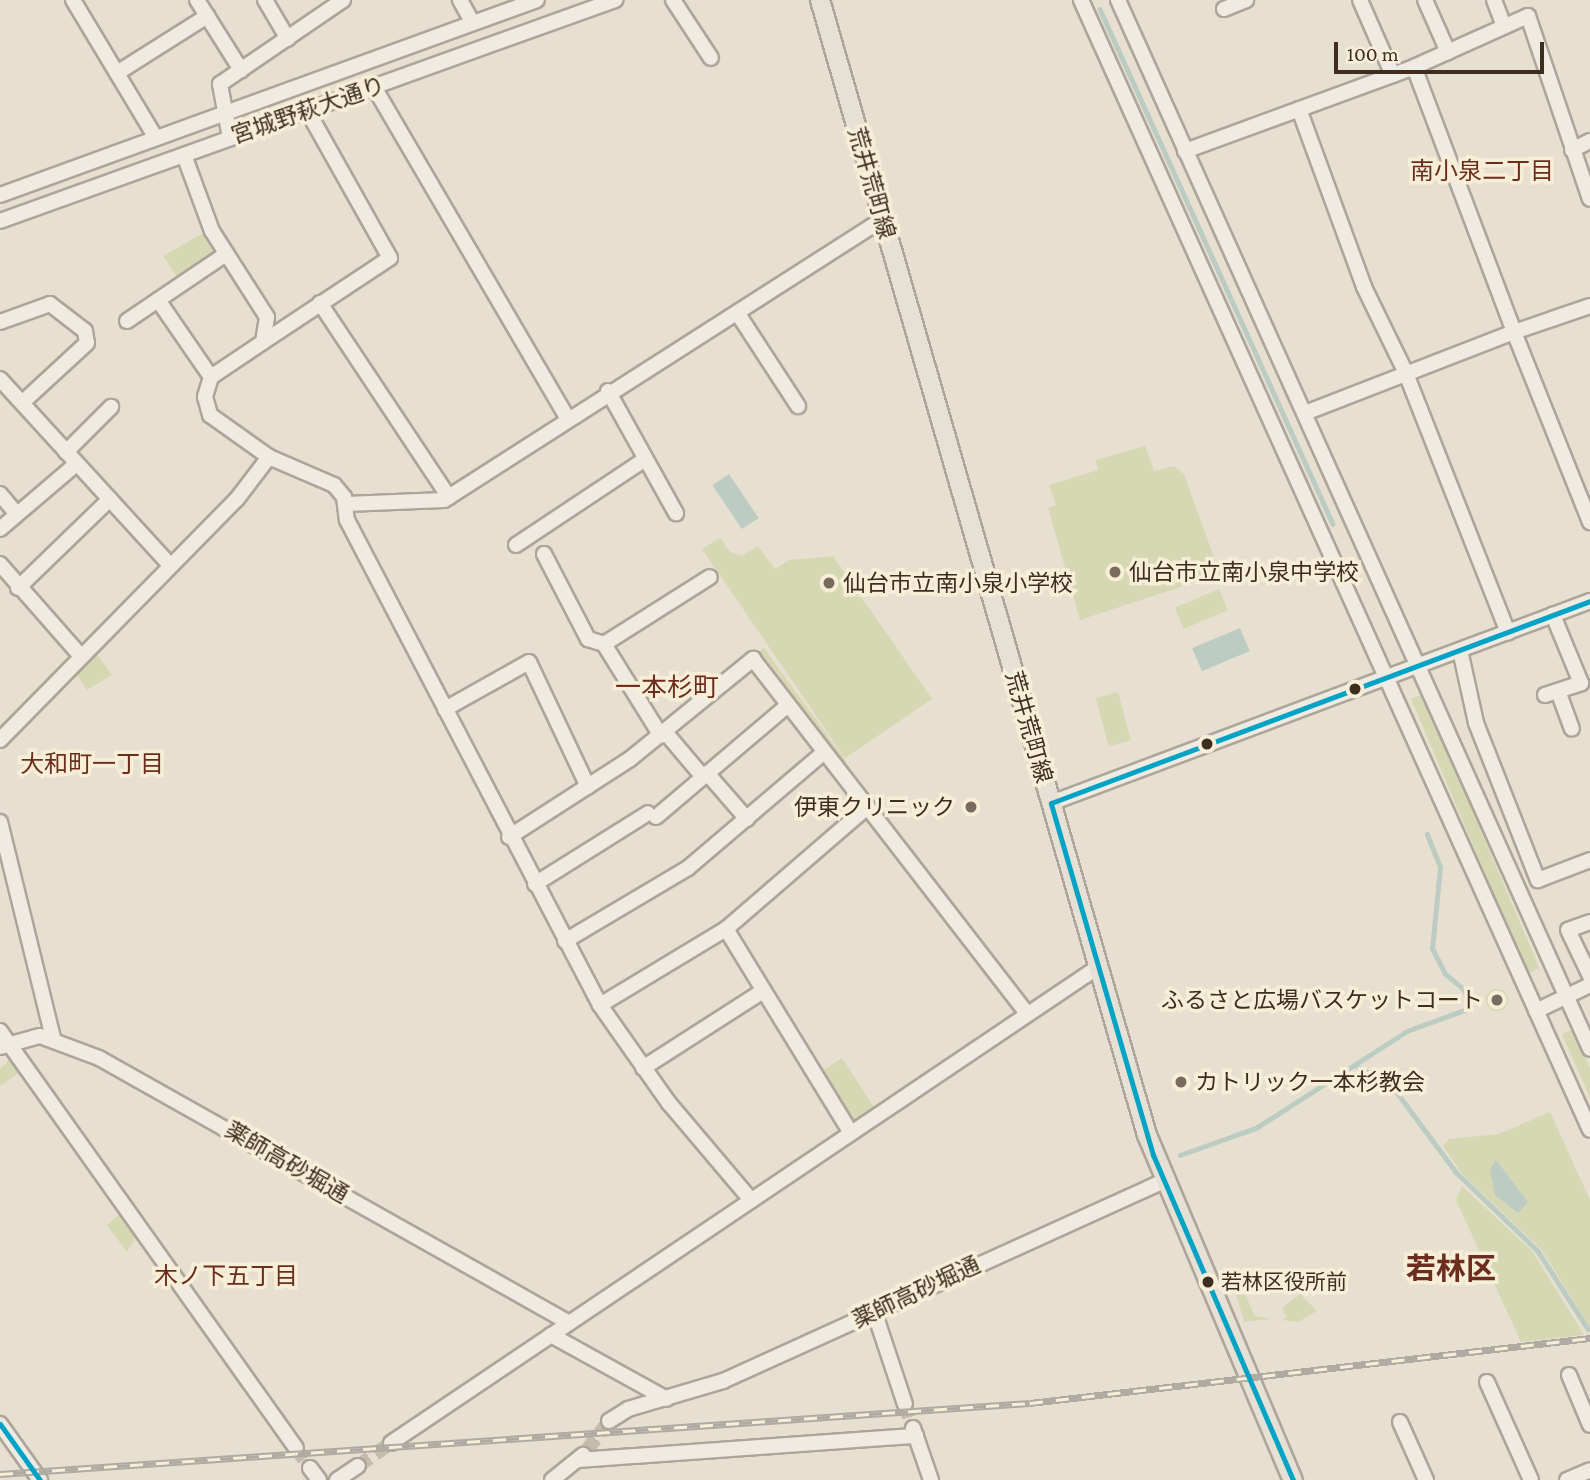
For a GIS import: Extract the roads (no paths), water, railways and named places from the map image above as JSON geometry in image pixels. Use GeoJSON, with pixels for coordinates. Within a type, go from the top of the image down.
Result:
{"type":"FeatureCollection","features":[{"type":"Feature","properties":{"kind":"main road","name":"荒井荒町線"},"geometry":{"type":"LineString","coordinates":[[820,0],[1098,967],[1164,1181],[1293,1480]]}},
{"type":"Feature","properties":{"kind":"street"},"geometry":{"type":"LineString","coordinates":[[73,0],[156,138]]}},
{"type":"Feature","properties":{"kind":"street"},"geometry":{"type":"LineString","coordinates":[[197,0],[241,71]]}},
{"type":"Feature","properties":{"kind":"street"},"geometry":{"type":"LineString","coordinates":[[265,0],[288,39]]}},
{"type":"Feature","properties":{"kind":"street"},"geometry":{"type":"LineString","coordinates":[[230,138],[222,114],[220,84],[343,0]]}},
{"type":"Feature","properties":{"kind":"street"},"geometry":{"type":"LineString","coordinates":[[460,0],[473,23]]}},
{"type":"Feature","properties":{"kind":"street","name":"宮城野萩大通り"},"geometry":{"type":"LineString","coordinates":[[0,221],[615,0]]}},
{"type":"Feature","properties":{"kind":"street"},"geometry":{"type":"LineString","coordinates":[[673,0],[711,58]]}},
{"type":"Feature","properties":{"kind":"street"},"geometry":{"type":"LineString","coordinates":[[1081,0],[1590,1130]]}},
{"type":"Feature","properties":{"kind":"street"},"geometry":{"type":"LineString","coordinates":[[1118,0],[1590,1049]]}},
{"type":"Feature","properties":{"kind":"street"},"geometry":{"type":"LineString","coordinates":[[1224,9],[1246,0]]}},
{"type":"Feature","properties":{"kind":"street"},"geometry":{"type":"LineString","coordinates":[[1360,0],[1393,75]]}},
{"type":"Feature","properties":{"kind":"street"},"geometry":{"type":"LineString","coordinates":[[1425,0],[1448,52]]}},
{"type":"Feature","properties":{"kind":"street"},"geometry":{"type":"LineString","coordinates":[[1494,0],[1504,26]]}},
{"type":"Feature","properties":{"kind":"street","name":"宮城野萩大通り"},"geometry":{"type":"LineString","coordinates":[[0,195],[529,1]]}},
{"type":"Feature","properties":{"kind":"street"},"geometry":{"type":"LineString","coordinates":[[117,73],[206,16]]}},
{"type":"Feature","properties":{"kind":"street"},"geometry":{"type":"LineString","coordinates":[[1185,151],[1414,67],[1528,16],[1590,199]]}},
{"type":"Feature","properties":{"kind":"street"},"geometry":{"type":"LineString","coordinates":[[1414,67],[1514,332],[1590,522]]}},
{"type":"Feature","properties":{"kind":"street"},"geometry":{"type":"LineString","coordinates":[[374,87],[567,417]]}},
{"type":"Feature","properties":{"kind":"street"},"geometry":{"type":"LineString","coordinates":[[1299,109],[1364,287],[1405,371],[1508,632]]}},
{"type":"Feature","properties":{"kind":"street"},"geometry":{"type":"LineString","coordinates":[[307,110],[390,258],[211,377],[205,397],[210,415],[269,457],[334,485],[346,504],[347,520],[509,837],[600,1005],[643,1068],[751,1200]]}},
{"type":"Feature","properties":{"kind":"street"},"geometry":{"type":"LineString","coordinates":[[1572,150],[1590,141]]}},
{"type":"Feature","properties":{"kind":"street"},"geometry":{"type":"LineString","coordinates":[[184,155],[226,254],[264,309],[263,342]]}},
{"type":"Feature","properties":{"kind":"street"},"geometry":{"type":"LineString","coordinates":[[346,504],[429,504],[449,497],[567,417],[738,314],[883,219]]}},
{"type":"Feature","properties":{"kind":"street"},"geometry":{"type":"LineString","coordinates":[[127,321],[226,254]]}},
{"type":"Feature","properties":{"kind":"street"},"geometry":{"type":"LineString","coordinates":[[158,300],[211,377]]}},
{"type":"Feature","properties":{"kind":"street"},"geometry":{"type":"LineString","coordinates":[[320,303],[449,497]]}},
{"type":"Feature","properties":{"kind":"street"},"geometry":{"type":"LineString","coordinates":[[0,322],[50,304],[85,331],[87,343],[22,403]]}},
{"type":"Feature","properties":{"kind":"street"},"geometry":{"type":"LineString","coordinates":[[1305,413],[1405,371],[1590,306]]}},
{"type":"Feature","properties":{"kind":"street"},"geometry":{"type":"LineString","coordinates":[[738,314],[798,406]]}},
{"type":"Feature","properties":{"kind":"street"},"geometry":{"type":"LineString","coordinates":[[0,379],[170,565]]}},
{"type":"Feature","properties":{"kind":"street"},"geometry":{"type":"LineString","coordinates":[[608,391],[644,460],[671,495],[676,513]]}},
{"type":"Feature","properties":{"kind":"street"},"geometry":{"type":"LineString","coordinates":[[66,452],[111,407]]}},
{"type":"Feature","properties":{"kind":"street"},"geometry":{"type":"LineString","coordinates":[[0,740],[79,654],[248,488],[269,457]]}},
{"type":"Feature","properties":{"kind":"street"},"geometry":{"type":"LineString","coordinates":[[516,545],[644,460]]}},
{"type":"Feature","properties":{"kind":"street"},"geometry":{"type":"LineString","coordinates":[[0,529],[76,464]]}},
{"type":"Feature","properties":{"kind":"street"},"geometry":{"type":"LineString","coordinates":[[0,494],[18,514]]}},
{"type":"Feature","properties":{"kind":"street"},"geometry":{"type":"LineString","coordinates":[[18,588],[110,499]]}},
{"type":"Feature","properties":{"kind":"street"},"geometry":{"type":"LineString","coordinates":[[544,554],[588,639],[604,645],[663,734],[747,819]]}},
{"type":"Feature","properties":{"kind":"street"},"geometry":{"type":"LineString","coordinates":[[0,564],[18,588],[79,654]]}},
{"type":"Feature","properties":{"kind":"street"},"geometry":{"type":"LineString","coordinates":[[604,645],[710,578]]}},
{"type":"Feature","properties":{"kind":"street"},"geometry":{"type":"LineString","coordinates":[[1051,803],[1590,601]]}},
{"type":"Feature","properties":{"kind":"street"},"geometry":{"type":"LineString","coordinates":[[1553,615],[1581,683],[1551,693],[1572,729]]}},
{"type":"Feature","properties":{"kind":"street"},"geometry":{"type":"LineString","coordinates":[[1460,650],[1476,723],[1538,880],[1590,860]]}},
{"type":"Feature","properties":{"kind":"street"},"geometry":{"type":"LineString","coordinates":[[509,837],[588,787],[663,734],[753,659],[864,810],[1027,1014]]}},
{"type":"Feature","properties":{"kind":"street"},"geometry":{"type":"LineString","coordinates":[[445,709],[529,662],[588,787]]}},
{"type":"Feature","properties":{"kind":"street"},"geometry":{"type":"LineString","coordinates":[[535,884],[652,815],[705,775],[787,706]]}},
{"type":"Feature","properties":{"kind":"street"},"geometry":{"type":"LineString","coordinates":[[565,941],[688,868],[823,754]]}},
{"type":"Feature","properties":{"kind":"street"},"geometry":{"type":"LineString","coordinates":[[600,1005],[726,929],[864,810]]}},
{"type":"Feature","properties":{"kind":"street"},"geometry":{"type":"LineString","coordinates":[[1490,826],[1512,816]]}},
{"type":"Feature","properties":{"kind":"street"},"geometry":{"type":"LineString","coordinates":[[0,822],[53,1038]]}},
{"type":"Feature","properties":{"kind":"street"},"geometry":{"type":"LineString","coordinates":[[1590,922],[1568,930],[1590,976]]}},
{"type":"Feature","properties":{"kind":"street"},"geometry":{"type":"LineString","coordinates":[[726,929],[851,1133]]}},
{"type":"Feature","properties":{"kind":"street"},"geometry":{"type":"LineString","coordinates":[[391,1443],[551,1335],[566,1321],[1098,967]]}},
{"type":"Feature","properties":{"kind":"street"},"geometry":{"type":"LineString","coordinates":[[1536,1011],[1590,985]]}},
{"type":"Feature","properties":{"kind":"street"},"geometry":{"type":"LineString","coordinates":[[643,1068],[763,992]]}},
{"type":"Feature","properties":{"kind":"street","name":"薬師高砂堀通"},"geometry":{"type":"LineString","coordinates":[[3,1039],[53,1038],[165,1092],[566,1321]]}},
{"type":"Feature","properties":{"kind":"street"},"geometry":{"type":"LineString","coordinates":[[3,1039],[296,1448]]}},
{"type":"Feature","properties":{"kind":"street","name":"薬師高砂堀通"},"geometry":{"type":"LineString","coordinates":[[609,1421],[628,1409],[723,1381],[1164,1181]]}},
{"type":"Feature","properties":{"kind":"street"},"geometry":{"type":"LineString","coordinates":[[874,1311],[905,1405]]}},
{"type":"Feature","properties":{"kind":"street"},"geometry":{"type":"LineString","coordinates":[[551,1335],[667,1399]]}},
{"type":"Feature","properties":{"kind":"street"},"geometry":{"type":"LineString","coordinates":[[1569,1375],[1590,1425]]}},
{"type":"Feature","properties":{"kind":"street"},"geometry":{"type":"LineString","coordinates":[[1487,1382],[1531,1480]]}},
{"type":"Feature","properties":{"kind":"street"},"geometry":{"type":"LineString","coordinates":[[1400,1423],[1426,1480]]}},
{"type":"Feature","properties":{"kind":"street"},"geometry":{"type":"LineString","coordinates":[[0,1424],[40,1480]]}},
{"type":"Feature","properties":{"kind":"street"},"geometry":{"type":"LineString","coordinates":[[552,1480],[583,1455],[914,1431],[931,1480]]}},
{"type":"Feature","properties":{"kind":"street"},"geometry":{"type":"LineString","coordinates":[[337,1480],[358,1466]]}},
{"type":"Feature","properties":{"kind":"street"},"geometry":{"type":"LineString","coordinates":[[1567,1480],[1590,1470]]}},
{"type":"Feature","properties":{"kind":"waterway"},"geometry":{"type":"LineString","coordinates":[[1100,9],[1333,524]]}},
{"type":"Feature","properties":{"kind":"waterway"},"geometry":{"type":"LineString","coordinates":[[1180,1155],[1256,1128],[1407,1031],[1470,1008],[1464,990],[1445,974],[1432,949],[1440,867],[1427,834]]}},
{"type":"Feature","properties":{"kind":"waterway"},"geometry":{"type":"LineString","coordinates":[[1358,1067],[1390,1083],[1456,1172],[1538,1251],[1588,1329]]}},
{"type":"Feature","properties":{"kind":"tunnel"},"geometry":{"type":"LineString","coordinates":[[905,1404],[912,1427]]}},
{"type":"Feature","properties":{"kind":"tunnel"},"geometry":{"type":"LineString","coordinates":[[587,1450],[609,1421]]}},
{"type":"Feature","properties":{"kind":"tunnel"},"geometry":{"type":"LineString","coordinates":[[358,1466],[391,1443]]}},
{"type":"Feature","properties":{"kind":"tunnel"},"geometry":{"type":"LineString","coordinates":[[296,1448],[310,1468]]}},
{"type":"Feature","properties":{"kind":"railway"},"geometry":{"type":"LineString","coordinates":[[0,1474],[1030,1403],[1590,1338]]}},
{"type":"Feature","properties":{"kind":"place","name":"仙台市立南小泉中学校"},"geometry":{"type":"Point","coordinates":[1115,572]}},
{"type":"Feature","properties":{"kind":"place","name":"仙台市立南小泉小学校"},"geometry":{"type":"Point","coordinates":[829,583]}},
{"type":"Feature","properties":{"kind":"place","name":"伊東クリニック"},"geometry":{"type":"Point","coordinates":[971,807]}},
{"type":"Feature","properties":{"kind":"place","name":"ふるさと広場バスケットコート"},"geometry":{"type":"Point","coordinates":[1497,1000]}},
{"type":"Feature","properties":{"kind":"place","name":"カトリック一本杉教会"},"geometry":{"type":"Point","coordinates":[1181,1082]}},
{"type":"Feature","properties":{"kind":"place","name":"若林区役所前"},"geometry":{"type":"Point","coordinates":[1208,1282]}},
{"type":"Feature","properties":{"kind":"district","name":"南小泉二丁目"},"geometry":{"type":"Point","coordinates":[1482,171]}},
{"type":"Feature","properties":{"kind":"district","name":"一本杉町"},"geometry":{"type":"Point","coordinates":[667,688]}},
{"type":"Feature","properties":{"kind":"district","name":"大和町一丁目"},"geometry":{"type":"Point","coordinates":[92,764]}},
{"type":"Feature","properties":{"kind":"district","name":"若林区"},"geometry":{"type":"Point","coordinates":[1451,1269]}},
{"type":"Feature","properties":{"kind":"district","name":"木ノ下五丁目"},"geometry":{"type":"Point","coordinates":[226,1276]}}]}
